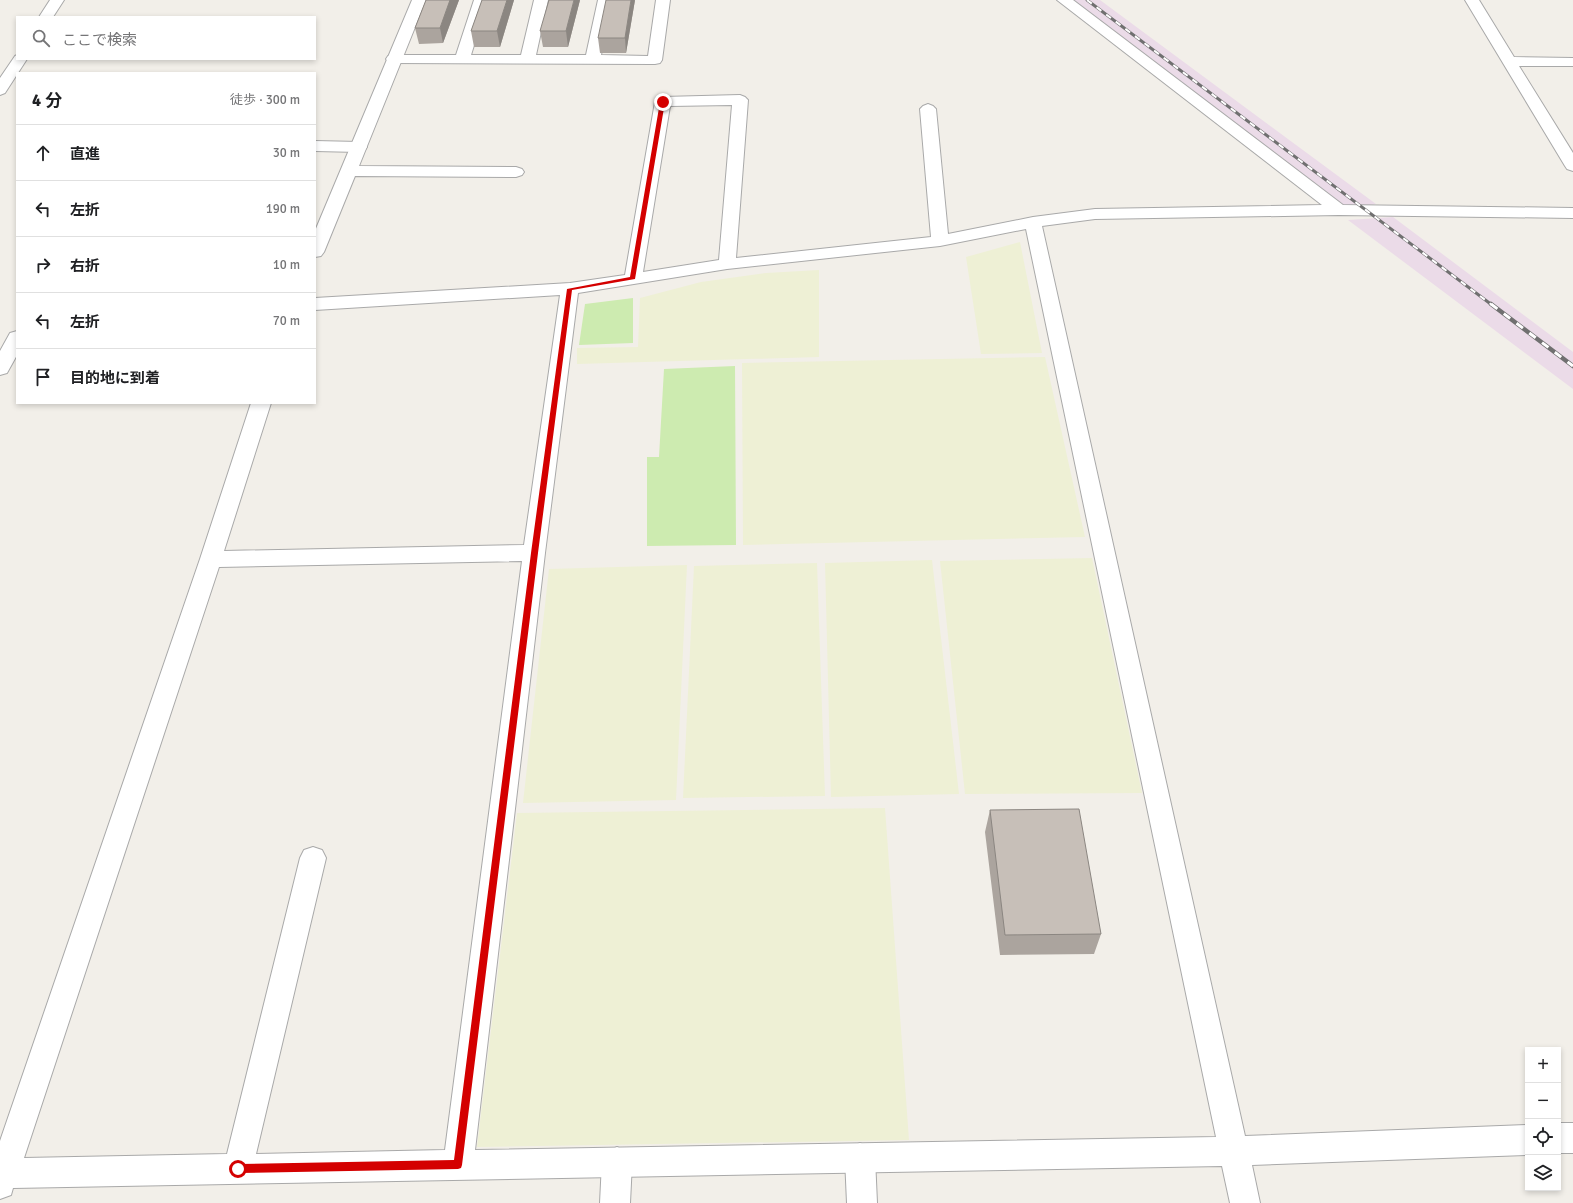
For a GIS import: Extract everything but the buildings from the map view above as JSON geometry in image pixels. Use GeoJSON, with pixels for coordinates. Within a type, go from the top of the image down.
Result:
{"type":"FeatureCollection","features":[{"type":"Feature","properties":{"kind":"street"},"geometry":{"type":"LineString","coordinates":[[47,16],[57,0]]}},
{"type":"Feature","properties":{"kind":"street"},"geometry":{"type":"LineString","coordinates":[[316,250],[418,0]]}},
{"type":"Feature","properties":{"kind":"street"},"geometry":{"type":"LineString","coordinates":[[462,59],[481,0]]}},
{"type":"Feature","properties":{"kind":"street"},"geometry":{"type":"LineString","coordinates":[[533,64],[541,0]]}},
{"type":"Feature","properties":{"kind":"street"},"geometry":{"type":"LineString","coordinates":[[592,59],[604,0]]}},
{"type":"Feature","properties":{"kind":"street"},"geometry":{"type":"LineString","coordinates":[[391,64],[533,64],[592,59],[655,60],[663,0]]}},
{"type":"Feature","properties":{"kind":"street"},"geometry":{"type":"LineString","coordinates":[[1064,0],[1339,210]]}},
{"type":"Feature","properties":{"kind":"street"},"geometry":{"type":"LineString","coordinates":[[1472,0],[1573,166]]}},
{"type":"Feature","properties":{"kind":"street"},"geometry":{"type":"LineString","coordinates":[[391,64],[462,59],[533,64]]}},
{"type":"Feature","properties":{"kind":"street"},"geometry":{"type":"LineString","coordinates":[[0,90],[19,60]]}},
{"type":"Feature","properties":{"kind":"street"},"geometry":{"type":"LineString","coordinates":[[1509,61],[1573,62]]}},
{"type":"Feature","properties":{"kind":"street"},"geometry":{"type":"LineString","coordinates":[[633,279],[663,102],[740,100],[727,264]]}},
{"type":"Feature","properties":{"kind":"street"},"geometry":{"type":"LineString","coordinates":[[928,109],[940,241]]}},
{"type":"Feature","properties":{"kind":"street"},"geometry":{"type":"LineString","coordinates":[[316,146],[359,147]]}},
{"type":"Feature","properties":{"kind":"street"},"geometry":{"type":"LineString","coordinates":[[349,172],[516,172]]}},
{"type":"Feature","properties":{"kind":"street"},"geometry":{"type":"LineString","coordinates":[[316,304],[570,289],[727,264],[940,241],[1033,222],[1095,214],[1339,210],[1573,213]]}},
{"type":"Feature","properties":{"kind":"street"},"geometry":{"type":"LineString","coordinates":[[1033,222],[1245,1203]]}},
{"type":"Feature","properties":{"kind":"street"},"geometry":{"type":"LineString","coordinates":[[458,1165],[534,553],[570,289]]}},
{"type":"Feature","properties":{"kind":"street"},"geometry":{"type":"LineString","coordinates":[[0,332],[16,329]]}},
{"type":"Feature","properties":{"kind":"street"},"geometry":{"type":"LineString","coordinates":[[0,369],[16,339]]}},
{"type":"Feature","properties":{"kind":"street"},"geometry":{"type":"LineString","coordinates":[[261,404],[3,1178],[238,1169],[1233,1151],[1525,1140]]}},
{"type":"Feature","properties":{"kind":"street"},"geometry":{"type":"LineString","coordinates":[[210,559],[534,553]]}},
{"type":"Feature","properties":{"kind":"street"},"geometry":{"type":"LineString","coordinates":[[238,1169],[313,858]]}},
{"type":"Feature","properties":{"kind":"street"},"geometry":{"type":"LineString","coordinates":[[1561,1138],[1573,1138]]}},
{"type":"Feature","properties":{"kind":"street"},"geometry":{"type":"LineString","coordinates":[[860,1158],[862,1203]]}},
{"type":"Feature","properties":{"kind":"street"},"geometry":{"type":"LineString","coordinates":[[615,1203],[617,1162]]}},
{"type":"Feature","properties":{"kind":"shaded area"},"geometry":{"type":"Polygon","coordinates":[[[1071,0],[1100,0],[1376,204],[1356,207],[1343,206],[1071,0]]]}},
{"type":"Feature","properties":{"kind":"shaded area"},"geometry":{"type":"Polygon","coordinates":[[[1393,217],[1573,352],[1573,389],[1348,220],[1393,217]]]}},
{"type":"Feature","properties":{"kind":"green space"},"geometry":{"type":"Polygon","coordinates":[[[1020,242],[1042,353],[981,354],[966,257],[1020,242]]]}},
{"type":"Feature","properties":{"kind":"green space"},"geometry":{"type":"Polygon","coordinates":[[[819,270],[819,357],[577,364],[577,348],[638,347],[640,298],[701,282],[766,273],[819,270]]]}},
{"type":"Feature","properties":{"kind":"green space"},"geometry":{"type":"Polygon","coordinates":[[[633,298],[633,343],[579,345],[585,304],[633,298]]]}},
{"type":"Feature","properties":{"kind":"green space"},"geometry":{"type":"Polygon","coordinates":[[[1045,357],[1085,537],[743,545],[742,363],[1045,357]]]}},
{"type":"Feature","properties":{"kind":"green space"},"geometry":{"type":"Polygon","coordinates":[[[735,366],[736,545],[647,546],[647,457],[659,457],[664,369],[735,366]]]}},
{"type":"Feature","properties":{"kind":"green space"},"geometry":{"type":"Polygon","coordinates":[[[1092,558],[1142,793],[965,794],[940,561],[1092,558]]]}},
{"type":"Feature","properties":{"kind":"green space"},"geometry":{"type":"Polygon","coordinates":[[[932,560],[959,794],[831,797],[825,563],[932,560]]]}},
{"type":"Feature","properties":{"kind":"green space"},"geometry":{"type":"Polygon","coordinates":[[[817,563],[825,796],[683,798],[694,566],[817,563]]]}},
{"type":"Feature","properties":{"kind":"green space"},"geometry":{"type":"Polygon","coordinates":[[[687,565],[676,800],[523,803],[549,569],[687,565]]]}},
{"type":"Feature","properties":{"kind":"green space"},"geometry":{"type":"Polygon","coordinates":[[[885,808],[909,1140],[477,1147],[517,813],[885,808]]]}},
{"type":"Feature","properties":{"kind":"railway"},"geometry":{"type":"LineString","coordinates":[[1087,0],[1492,305]]}},
{"type":"Feature","properties":{"kind":"railway"},"geometry":{"type":"LineString","coordinates":[[1491,304],[1573,366]]}},
{"type":"Feature","properties":{"kind":"route"},"geometry":{"type":"LineString","coordinates":[[238,1169],[458,1165],[534,553],[570,289],[633,279],[663,102]]}}]}
